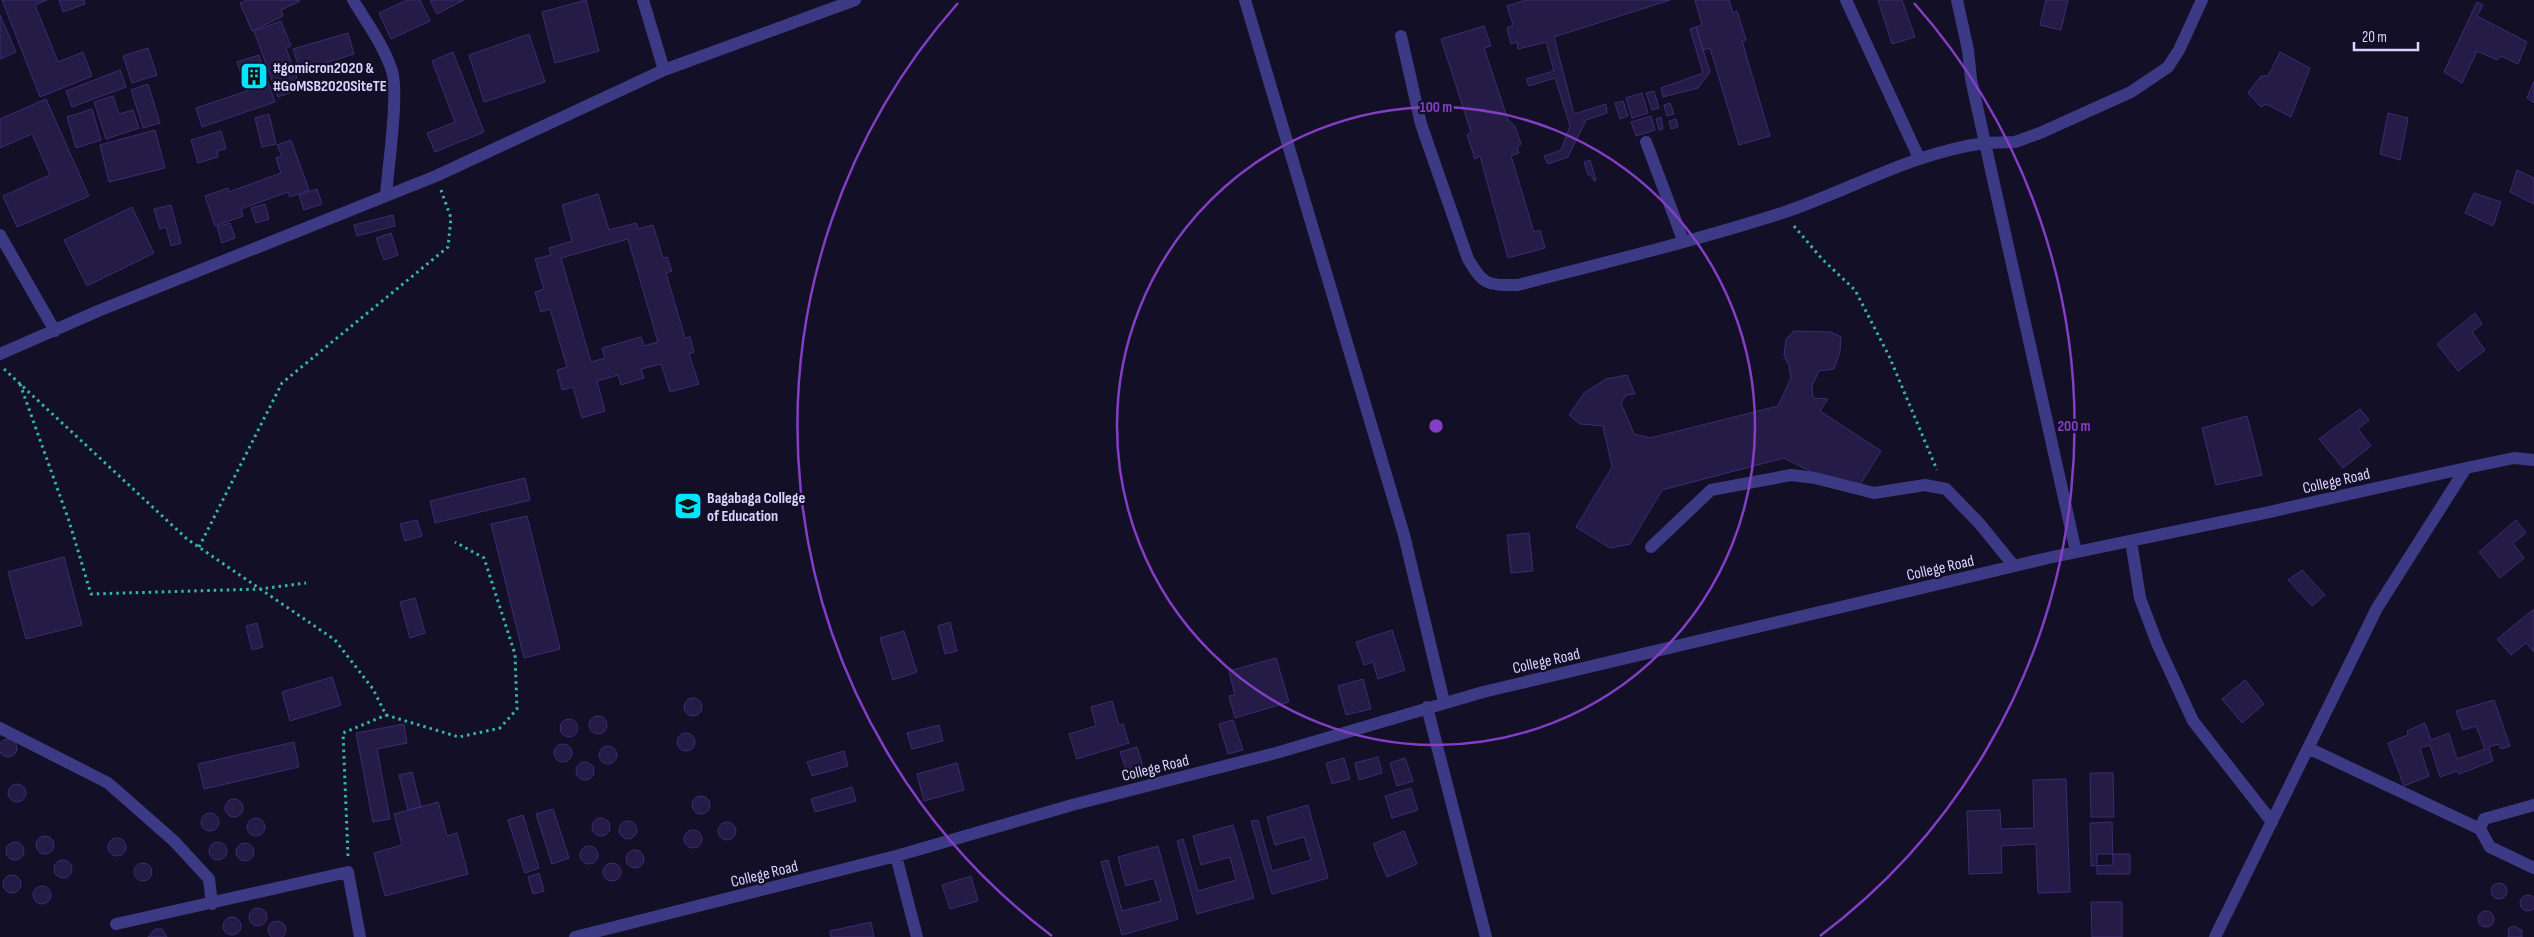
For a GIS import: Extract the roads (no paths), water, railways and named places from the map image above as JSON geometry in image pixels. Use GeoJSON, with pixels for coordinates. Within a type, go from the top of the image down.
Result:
{"type":"FeatureCollection","features":[{"type":"Feature","properties":{"kind":"street"},"geometry":{"type":"LineString","coordinates":[[353,0],[384,52],[393,73],[394,98],[386,195]]}},
{"type":"Feature","properties":{"kind":"street"},"geometry":{"type":"LineString","coordinates":[[643,0],[664,70]]}},
{"type":"Feature","properties":{"kind":"street"},"geometry":{"type":"LineString","coordinates":[[0,354],[98,311],[436,176],[664,70],[855,0]]}},
{"type":"Feature","properties":{"kind":"street"},"geometry":{"type":"LineString","coordinates":[[1245,0],[1404,535],[1444,702]]}},
{"type":"Feature","properties":{"kind":"street"},"geometry":{"type":"LineString","coordinates":[[1846,0],[1918,158]]}},
{"type":"Feature","properties":{"kind":"street"},"geometry":{"type":"LineString","coordinates":[[1957,0],[1968,50],[1970,79],[2076,552]]}},
{"type":"Feature","properties":{"kind":"street"},"geometry":{"type":"LineString","coordinates":[[1401,36],[1421,124],[1468,259],[1480,279],[1494,285],[1518,286],[1783,213],[1918,158],[1955,147],[2015,142],[2040,133],[2131,92],[2168,67],[2179,50],[2202,0]]}},
{"type":"Feature","properties":{"kind":"street"},"geometry":{"type":"LineString","coordinates":[[1646,142],[1683,240]]}},
{"type":"Feature","properties":{"kind":"street"},"geometry":{"type":"LineString","coordinates":[[0,236],[55,331]]}},
{"type":"Feature","properties":{"kind":"street","name":"College Road"},"geometry":{"type":"LineString","coordinates":[[575,937],[896,856],[1072,805],[1276,753],[1444,702],[2076,552],[2514,458],[2534,460]]}},
{"type":"Feature","properties":{"kind":"street"},"geometry":{"type":"LineString","coordinates":[[2214,937],[2377,608],[2466,468]]}},
{"type":"Feature","properties":{"kind":"street"},"geometry":{"type":"LineString","coordinates":[[1651,546],[1711,490],[1791,475],[1815,478],[1874,494],[1925,485],[1946,489],[1979,523],[2014,566]]}},
{"type":"Feature","properties":{"kind":"street"},"geometry":{"type":"LineString","coordinates":[[2130,541],[2144,607],[2156,643],[2193,721],[2272,822]]}},
{"type":"Feature","properties":{"kind":"street"},"geometry":{"type":"LineString","coordinates":[[1427,707],[1486,937]]}},
{"type":"Feature","properties":{"kind":"street"},"geometry":{"type":"LineString","coordinates":[[0,728],[108,783],[174,841],[209,879],[212,904]]}},
{"type":"Feature","properties":{"kind":"street"},"geometry":{"type":"LineString","coordinates":[[2308,748],[2480,829],[2490,847],[2534,868]]}},
{"type":"Feature","properties":{"kind":"street"},"geometry":{"type":"LineString","coordinates":[[2480,829],[2484,819],[2534,804]]}},
{"type":"Feature","properties":{"kind":"street"},"geometry":{"type":"LineString","coordinates":[[896,856],[917,937]]}},
{"type":"Feature","properties":{"kind":"street"},"geometry":{"type":"LineString","coordinates":[[116,924],[348,872],[360,937]]}},
{"type":"Feature","properties":{"kind":"place","name":"#gomicron2020 & #GoMSB2020SiteTE"},"geometry":{"type":"Point","coordinates":[254,76]}},
{"type":"Feature","properties":{"kind":"place","name":"Bagabaga College of Education"},"geometry":{"type":"Point","coordinates":[688,506]}}]}
